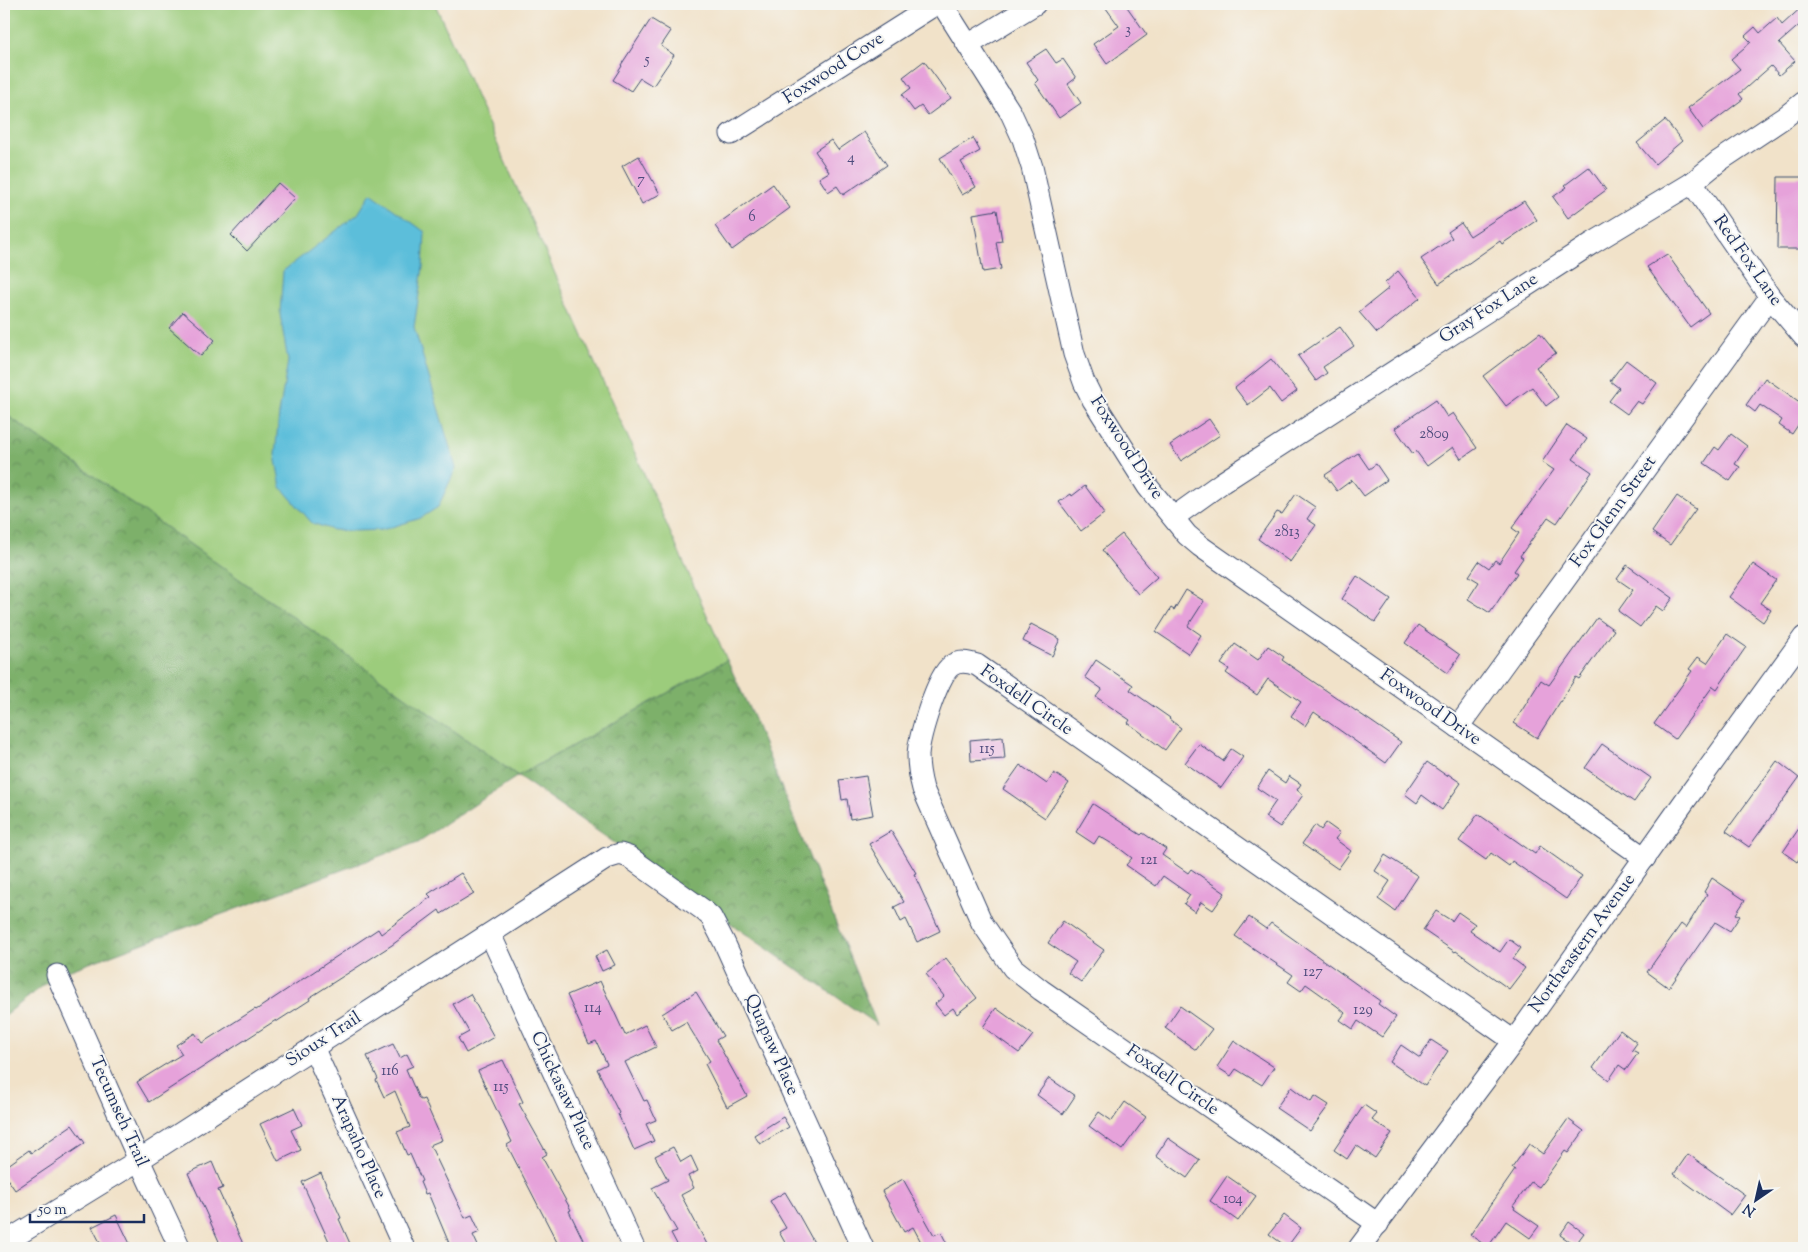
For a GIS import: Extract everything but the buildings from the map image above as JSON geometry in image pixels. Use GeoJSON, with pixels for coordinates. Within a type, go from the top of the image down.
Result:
{"type":"FeatureCollection","features":[{"type":"Feature","properties":{"kind":"street","name":"Foxwood Cove"},"geometry":{"type":"LineString","coordinates":[[732,134],[936,4]]}},
{"type":"Feature","properties":{"kind":"street","name":"Foxwood Drive"},"geometry":{"type":"LineString","coordinates":[[942,4],[1011,113],[1023,139],[1032,167],[1074,354],[1084,382],[1093,400],[1148,487],[1187,535],[1645,858]]}},
{"type":"Feature","properties":{"kind":"street"},"geometry":{"type":"LineString","coordinates":[[968,45],[1035,4]]}},
{"type":"Feature","properties":{"kind":"street","name":"Gray Fox Lane"},"geometry":{"type":"LineString","coordinates":[[1174,517],[1223,482],[1583,249],[1692,183],[1719,161],[1804,102]]}},
{"type":"Feature","properties":{"kind":"street","name":"Red Fox Lane"},"geometry":{"type":"LineString","coordinates":[[1692,183],[1770,297],[1804,337]]}},
{"type":"Feature","properties":{"kind":"street","name":"Fox Glenn Street"},"geometry":{"type":"LineString","coordinates":[[1458,727],[1770,297]]}},
{"type":"Feature","properties":{"kind":"street","name":"Northeastern Avenue"},"geometry":{"type":"LineString","coordinates":[[1359,1248],[1514,1041],[1804,637]]}},
{"type":"Feature","properties":{"kind":"street","name":"Foxdell Circle"},"geometry":{"type":"LineString","coordinates":[[1378,1224],[1041,990],[1013,968],[982,923],[923,789],[919,772],[919,744],[928,711],[945,672],[958,662],[968,662],[977,665],[1514,1041]]}},
{"type":"Feature","properties":{"kind":"street","name":"Sioux Trail"},"geometry":{"type":"LineString","coordinates":[[4,1243],[139,1160],[613,855],[620,854],[629,857],[645,868]]}},
{"type":"Feature","properties":{"kind":"street","name":"Quapaw Place"},"geometry":{"type":"LineString","coordinates":[[645,868],[702,908],[718,929],[863,1248]]}},
{"type":"Feature","properties":{"kind":"street","name":"Chickasaw Place"},"geometry":{"type":"LineString","coordinates":[[490,934],[634,1248]]}},
{"type":"Feature","properties":{"kind":"street","name":"Tecumseh Trail"},"geometry":{"type":"LineString","coordinates":[[57,975],[180,1248]]}},
{"type":"Feature","properties":{"kind":"street","name":"Arapaho Place"},"geometry":{"type":"LineString","coordinates":[[313,1047],[404,1248]]}},
{"type":"Feature","properties":{"kind":"green space"},"geometry":{"type":"Polygon","coordinates":[[[4,4],[435,4],[727,660],[518,776],[4,413],[4,4]]]}},
{"type":"Feature","properties":{"kind":"green space"},"geometry":{"type":"Polygon","coordinates":[[[4,413],[518,776],[418,842],[57,975],[4,1016],[4,413]]]}},
{"type":"Feature","properties":{"kind":"green space"},"geometry":{"type":"Polygon","coordinates":[[[727,660],[753,717],[877,1025],[518,776],[727,660]]]}},
{"type":"Feature","properties":{"kind":"water"},"geometry":{"type":"Polygon","coordinates":[[[371,193],[425,232],[423,267],[414,327],[456,468],[438,507],[421,518],[382,530],[333,530],[312,523],[281,487],[275,455],[279,414],[288,361],[280,314],[283,271],[358,214],[371,193]]]}}]}
